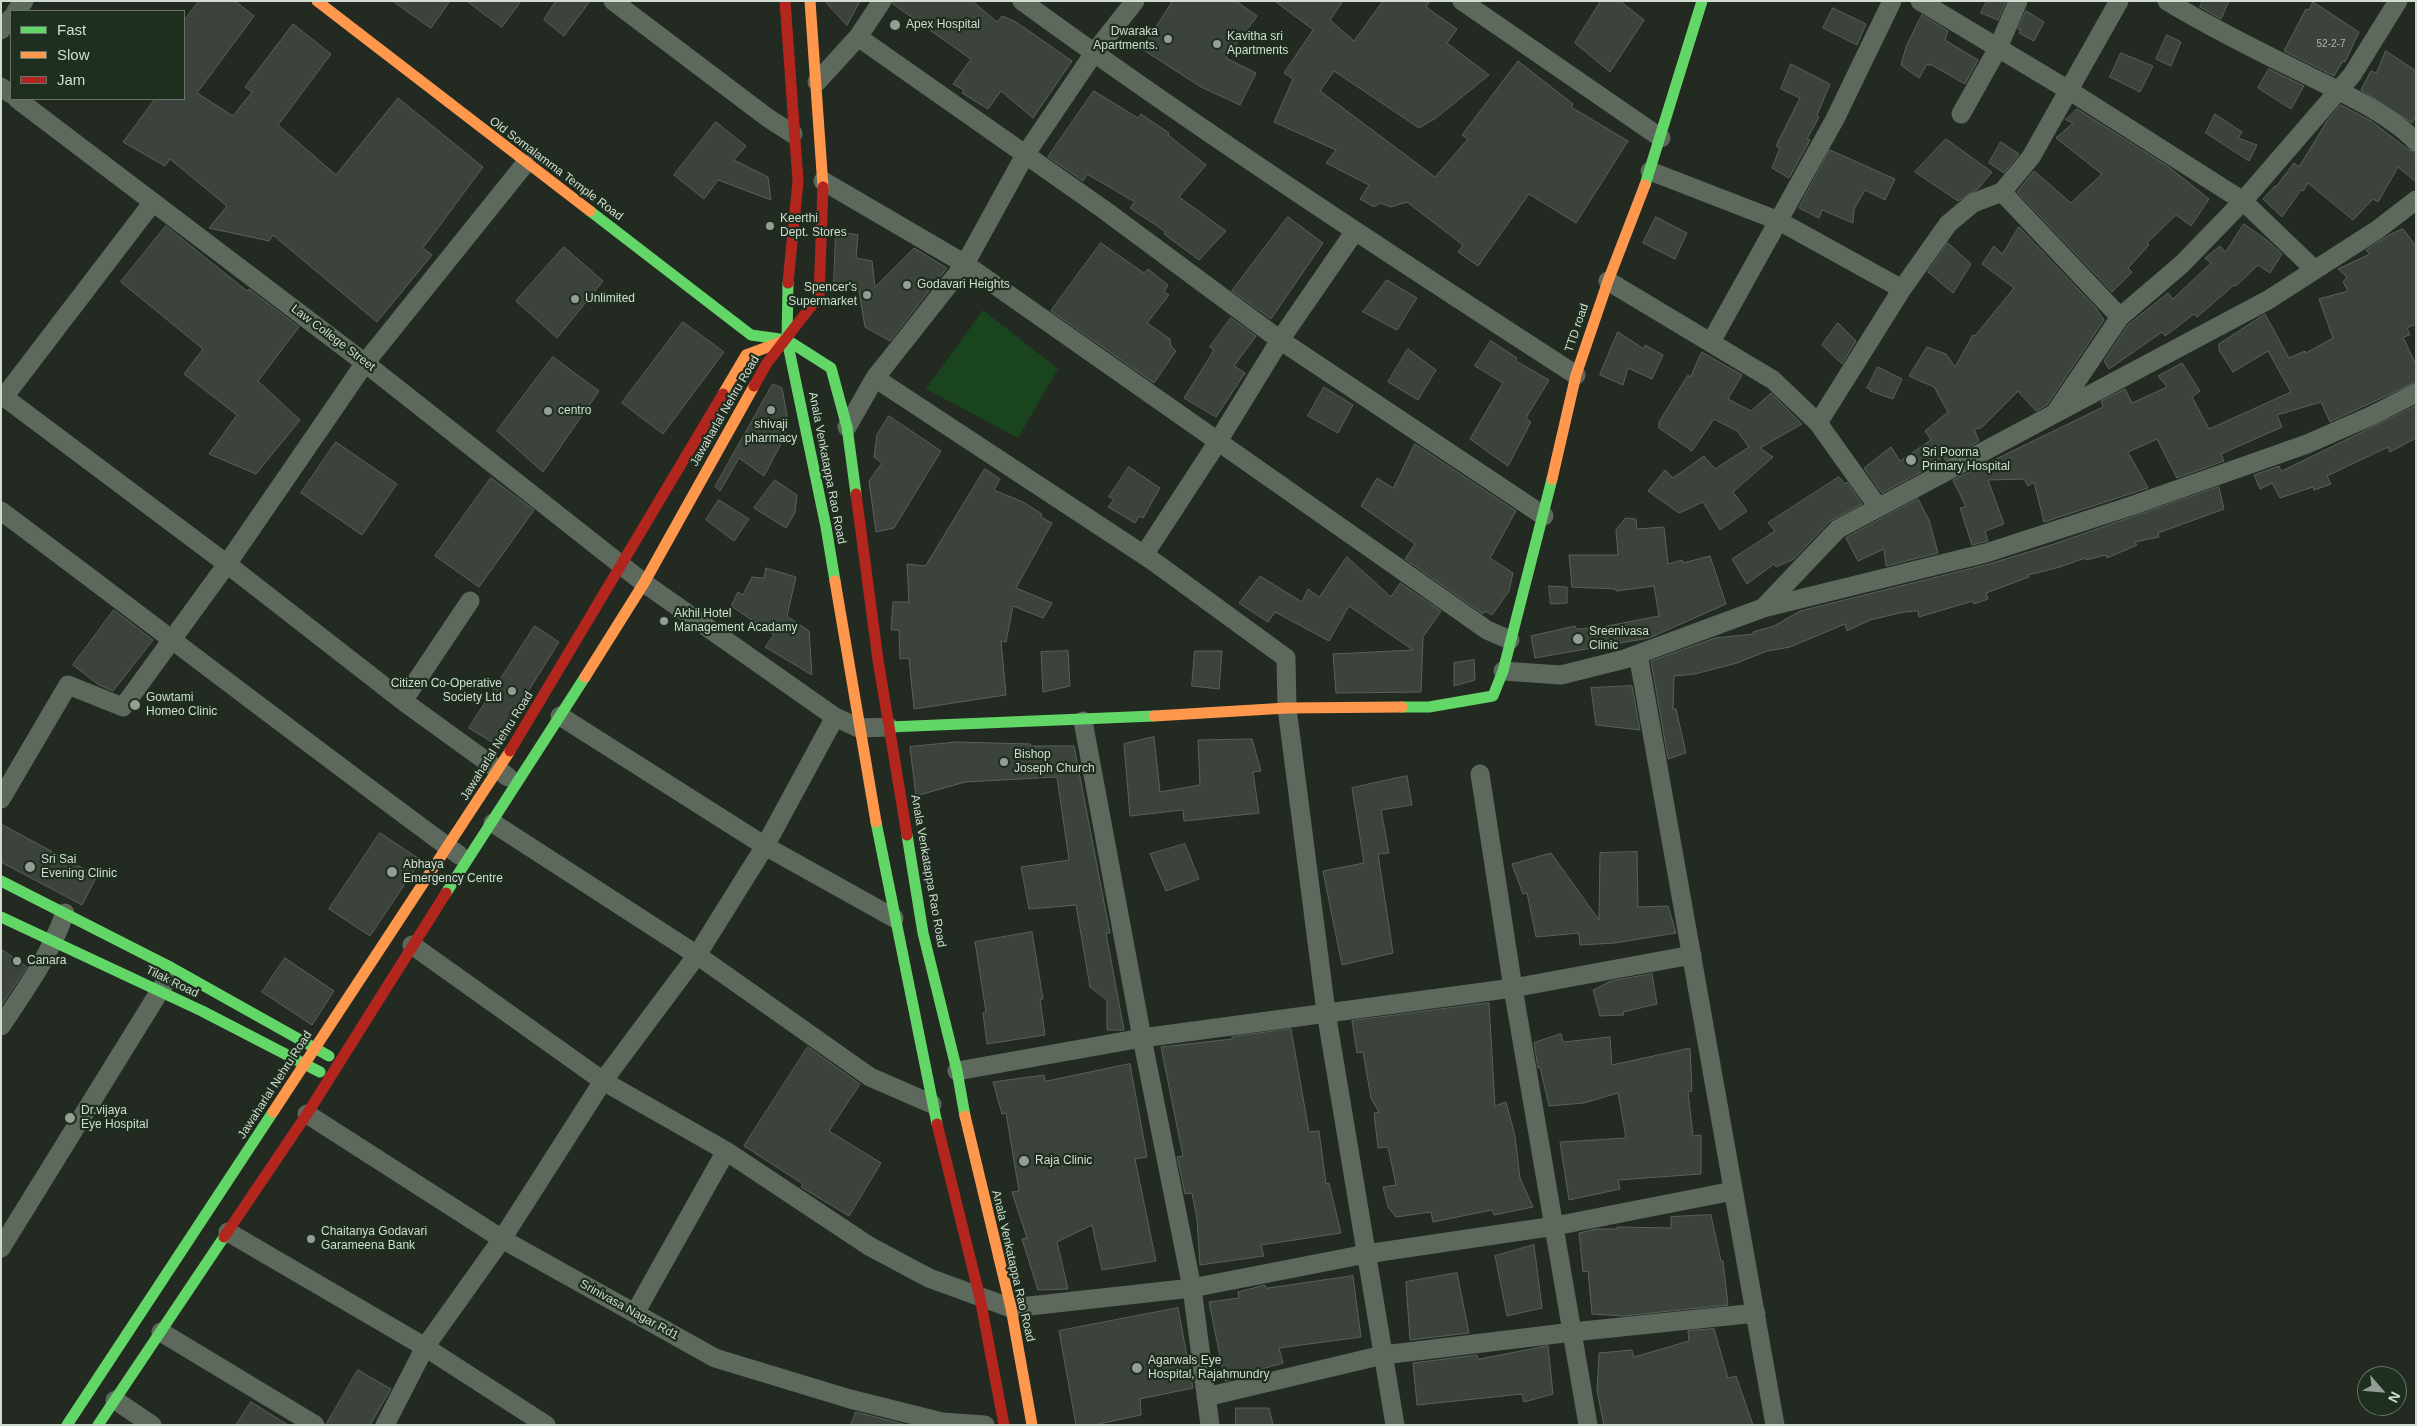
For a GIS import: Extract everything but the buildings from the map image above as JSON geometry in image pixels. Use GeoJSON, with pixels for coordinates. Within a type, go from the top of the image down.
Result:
{"type":"FeatureCollection","features":[{"type":"Feature","properties":{"kind":"main road","name":"Old Somalamma Temple Road"},"geometry":{"type":"LineString","coordinates":[[317,1],[525,164],[751,335],[787,340]]}},
{"type":"Feature","properties":{"kind":"main road","name":"Anala Venkatappa Rao Road"},"geometry":{"type":"LineString","coordinates":[[785,1],[798,181],[787,296],[787,340],[826,527],[859,728],[894,918],[932,1104],[980,1298],[1001,1424]]}},
{"type":"Feature","properties":{"kind":"main road"},"geometry":{"type":"LineString","coordinates":[[787,340],[819,296],[823,181],[810,1]]}},
{"type":"Feature","properties":{"kind":"main road","name":"TTD road"},"geometry":{"type":"LineString","coordinates":[[1287,708],[1438,705],[1493,696],[1503,672],[1544,516],[1576,375],[1608,281],[1650,171],[1702,1]]}},
{"type":"Feature","properties":{"kind":"main road","name":"Anala Venkatappa Rao Road"},"geometry":{"type":"LineString","coordinates":[[787,340],[831,368],[847,427],[889,727],[922,933],[957,1071],[964,1111],[1011,1308],[1032,1425]]}},
{"type":"Feature","properties":{"kind":"main road","name":"Jawaharlal Nehru Road"},"geometry":{"type":"LineString","coordinates":[[67,1425],[88,1396],[315,1047],[449,848],[623,565],[746,355],[787,340]]}},
{"type":"Feature","properties":{"kind":"main road","name":"Jawaharlal Nehru Road"},"geometry":{"type":"LineString","coordinates":[[98,1425],[307,1114],[328,1077],[412,945],[493,823],[644,582],[767,363],[787,340]]}},
{"type":"Feature","properties":{"kind":"main road"},"geometry":{"type":"LineString","coordinates":[[889,727],[1083,721],[1287,708]]}},
{"type":"Feature","properties":{"kind":"main road","name":"Tilak Road"},"geometry":{"type":"LineString","coordinates":[[1,881],[172,968],[315,1047],[338,1062]]}},
{"type":"Feature","properties":{"kind":"main road","name":"Tilak Road"},"geometry":{"type":"LineString","coordinates":[[1,917],[162,992],[328,1077]]}},
{"type":"Feature","properties":{"kind":"street"},"geometry":{"type":"LineString","coordinates":[[613,1],[768,118],[794,134]]}},
{"type":"Feature","properties":{"kind":"street"},"geometry":{"type":"LineString","coordinates":[[817,82],[858,37],[882,1]]}},
{"type":"Feature","properties":{"kind":"street"},"geometry":{"type":"LineString","coordinates":[[1022,1],[1094,53],[1355,231],[1576,375]]}},
{"type":"Feature","properties":{"kind":"street"},"geometry":{"type":"LineString","coordinates":[[847,427],[875,378],[965,264],[1025,156],[1094,53],[1135,1]]}},
{"type":"Feature","properties":{"kind":"street"},"geometry":{"type":"LineString","coordinates":[[1462,1],[1660,138]]}},
{"type":"Feature","properties":{"kind":"street"},"geometry":{"type":"LineString","coordinates":[[1711,342],[1835,119],[1892,1]]}},
{"type":"Feature","properties":{"kind":"street"},"geometry":{"type":"LineString","coordinates":[[1920,1],[2070,91],[2243,201],[2315,270]]}},
{"type":"Feature","properties":{"kind":"street"},"geometry":{"type":"LineString","coordinates":[[1962,114],[1998,48],[2018,1]]}},
{"type":"Feature","properties":{"kind":"street"},"geometry":{"type":"LineString","coordinates":[[1818,423],[1902,289],[1948,224],[1972,203],[2002,192],[2031,157],[2070,91],[2119,1]]}},
{"type":"Feature","properties":{"kind":"street"},"geometry":{"type":"LineString","coordinates":[[2167,1],[2213,29],[2339,91],[2405,130],[2416,142]]}},
{"type":"Feature","properties":{"kind":"street"},"geometry":{"type":"LineString","coordinates":[[2053,415],[2120,316],[2182,264],[2243,201],[2339,91],[2352,75],[2398,1]]}},
{"type":"Feature","properties":{"kind":"street"},"geometry":{"type":"LineString","coordinates":[[1,30],[10,19]]}},
{"type":"Feature","properties":{"kind":"street"},"geometry":{"type":"LineString","coordinates":[[858,37],[1103,209],[1280,340],[1544,516]]}},
{"type":"Feature","properties":{"kind":"street","name":"Law College Street"},"geometry":{"type":"LineString","coordinates":[[18,100],[365,362],[644,582],[836,718],[859,728]]}},
{"type":"Feature","properties":{"kind":"street"},"geometry":{"type":"LineString","coordinates":[[1,799],[68,685],[123,707],[227,564],[365,362],[525,164]]}},
{"type":"Feature","properties":{"kind":"street"},"geometry":{"type":"LineString","coordinates":[[1650,171],[1779,221],[1902,289]]}},
{"type":"Feature","properties":{"kind":"street"},"geometry":{"type":"LineString","coordinates":[[823,181],[965,264],[1217,443],[1487,630],[1510,640]]}},
{"type":"Feature","properties":{"kind":"street"},"geometry":{"type":"LineString","coordinates":[[2002,192],[2120,316]]}},
{"type":"Feature","properties":{"kind":"street"},"geometry":{"type":"LineString","coordinates":[[1763,608],[1838,529],[2268,300],[2377,230],[2416,200]]}},
{"type":"Feature","properties":{"kind":"street"},"geometry":{"type":"LineString","coordinates":[[153,202],[4,397],[227,564],[403,701],[517,783]]}},
{"type":"Feature","properties":{"kind":"street"},"geometry":{"type":"LineString","coordinates":[[1144,555],[1217,443],[1280,340],[1355,231]]}},
{"type":"Feature","properties":{"kind":"street"},"geometry":{"type":"LineString","coordinates":[[1608,281],[1773,380],[1818,423],[1878,507]]}},
{"type":"Feature","properties":{"kind":"street"},"geometry":{"type":"LineString","coordinates":[[875,378],[1144,555],[1286,658],[1287,708],[1326,1012],[1395,1425]]}},
{"type":"Feature","properties":{"kind":"street"},"geometry":{"type":"LineString","coordinates":[[1503,672],[1561,675],[1638,654],[1763,608],[1986,553],[2095,518],[2306,444],[2371,416],[2416,393]]}},
{"type":"Feature","properties":{"kind":"street"},"geometry":{"type":"LineString","coordinates":[[1,511],[172,638],[290,730],[468,861]]}},
{"type":"Feature","properties":{"kind":"street"},"geometry":{"type":"LineString","coordinates":[[403,701],[470,601]]}},
{"type":"Feature","properties":{"kind":"street"},"geometry":{"type":"LineString","coordinates":[[1638,654],[1775,1425]]}},
{"type":"Feature","properties":{"kind":"street"},"geometry":{"type":"LineString","coordinates":[[560,716],[765,846],[894,918]]}},
{"type":"Feature","properties":{"kind":"street"},"geometry":{"type":"LineString","coordinates":[[385,1425],[425,1347],[502,1240],[603,1081],[697,955],[765,846],[836,718]]}},
{"type":"Feature","properties":{"kind":"street"},"geometry":{"type":"LineString","coordinates":[[1083,721],[1142,1038],[1192,1288],[1210,1425]]}},
{"type":"Feature","properties":{"kind":"street"},"geometry":{"type":"LineString","coordinates":[[859,728],[889,727]]}},
{"type":"Feature","properties":{"kind":"street"},"geometry":{"type":"LineString","coordinates":[[1480,774],[1513,988],[1588,1425]]}},
{"type":"Feature","properties":{"kind":"street"},"geometry":{"type":"LineString","coordinates":[[493,823],[697,955],[870,1077],[932,1104]]}},
{"type":"Feature","properties":{"kind":"street"},"geometry":{"type":"LineString","coordinates":[[1,1026],[37,974],[54,941],[65,913]]}},
{"type":"Feature","properties":{"kind":"street"},"geometry":{"type":"LineString","coordinates":[[412,945],[603,1081],[726,1151],[869,1246],[928,1278],[1011,1308],[1192,1288],[1366,1254],[1555,1226],[1733,1191]]}},
{"type":"Feature","properties":{"kind":"street"},"geometry":{"type":"LineString","coordinates":[[957,1071],[1142,1038],[1513,988],[1692,955]]}},
{"type":"Feature","properties":{"kind":"street"},"geometry":{"type":"LineString","coordinates":[[1,1248],[162,992],[172,968]]}},
{"type":"Feature","properties":{"kind":"street","name":"Srinivasa Nagar Rd1"},"geometry":{"type":"LineString","coordinates":[[307,1114],[502,1240],[715,1358],[850,1399],[942,1422],[985,1425]]}},
{"type":"Feature","properties":{"kind":"street"},"geometry":{"type":"LineString","coordinates":[[634,1313],[726,1151]]}},
{"type":"Feature","properties":{"kind":"street"},"geometry":{"type":"LineString","coordinates":[[228,1232],[425,1347],[546,1425]]}},
{"type":"Feature","properties":{"kind":"street"},"geometry":{"type":"LineString","coordinates":[[1206,1397],[1383,1355],[1573,1332],[1756,1313]]}},
{"type":"Feature","properties":{"kind":"street"},"geometry":{"type":"LineString","coordinates":[[161,1332],[315,1425]]}},
{"type":"Feature","properties":{"kind":"street"},"geometry":{"type":"LineString","coordinates":[[114,1400],[152,1425]]}},
{"type":"Feature","properties":{"kind":"green space"},"geometry":{"type":"Polygon","coordinates":[[[983,310],[1058,369],[1018,438],[926,389],[983,310]]]}},
{"type":"Feature","properties":{"kind":"traffic: fast"},"geometry":{"type":"LineString","coordinates":[[1645,185],[1702,1]]}},
{"type":"Feature","properties":{"kind":"traffic: fast"},"geometry":{"type":"LineString","coordinates":[[590,211],[751,335],[787,340],[831,368],[847,427],[856,494]]}},
{"type":"Feature","properties":{"kind":"traffic: fast"},"geometry":{"type":"LineString","coordinates":[[788,283],[787,340],[826,527],[835,581]]}},
{"type":"Feature","properties":{"kind":"traffic: fast"},"geometry":{"type":"LineString","coordinates":[[1402,707],[1429,707],[1493,696],[1503,671],[1552,479]]}},
{"type":"Feature","properties":{"kind":"traffic: fast"},"geometry":{"type":"LineString","coordinates":[[446,893],[585,677]]}},
{"type":"Feature","properties":{"kind":"traffic: fast"},"geometry":{"type":"LineString","coordinates":[[889,727],[1154,716]]}},
{"type":"Feature","properties":{"kind":"traffic: fast"},"geometry":{"type":"LineString","coordinates":[[876,822],[937,1124]]}},
{"type":"Feature","properties":{"kind":"traffic: fast"},"geometry":{"type":"LineString","coordinates":[[907,835],[923,933],[957,1071],[965,1116]]}},
{"type":"Feature","properties":{"kind":"traffic: fast"},"geometry":{"type":"LineString","coordinates":[[1,881],[172,968],[329,1056]]}},
{"type":"Feature","properties":{"kind":"traffic: fast"},"geometry":{"type":"LineString","coordinates":[[1,917],[202,1011],[320,1072]]}},
{"type":"Feature","properties":{"kind":"traffic: fast"},"geometry":{"type":"LineString","coordinates":[[67,1425],[273,1112]]}},
{"type":"Feature","properties":{"kind":"traffic: fast"},"geometry":{"type":"LineString","coordinates":[[98,1425],[224,1237]]}},
{"type":"Feature","properties":{"kind":"traffic: slow"},"geometry":{"type":"LineString","coordinates":[[317,1],[590,211]]}},
{"type":"Feature","properties":{"kind":"traffic: slow"},"geometry":{"type":"LineString","coordinates":[[810,1],[823,187]]}},
{"type":"Feature","properties":{"kind":"traffic: slow"},"geometry":{"type":"LineString","coordinates":[[1552,479],[1576,375],[1608,281],[1645,185]]}},
{"type":"Feature","properties":{"kind":"traffic: slow"},"geometry":{"type":"LineString","coordinates":[[723,394],[746,355],[784,341]]}},
{"type":"Feature","properties":{"kind":"traffic: slow"},"geometry":{"type":"LineString","coordinates":[[585,677],[644,583],[754,386]]}},
{"type":"Feature","properties":{"kind":"traffic: slow"},"geometry":{"type":"LineString","coordinates":[[835,581],[876,822]]}},
{"type":"Feature","properties":{"kind":"traffic: slow"},"geometry":{"type":"LineString","coordinates":[[1154,716],[1287,708],[1402,707]]}},
{"type":"Feature","properties":{"kind":"traffic: slow"},"geometry":{"type":"LineString","coordinates":[[273,1112],[510,751]]}},
{"type":"Feature","properties":{"kind":"traffic: slow"},"geometry":{"type":"LineString","coordinates":[[965,1116],[1011,1308],[1032,1425]]}},
{"type":"Feature","properties":{"kind":"traffic: jam"},"geometry":{"type":"LineString","coordinates":[[785,1],[798,181],[788,283]]}},
{"type":"Feature","properties":{"kind":"traffic: jam"},"geometry":{"type":"LineString","coordinates":[[754,386],[767,363],[819,296],[823,187]]}},
{"type":"Feature","properties":{"kind":"traffic: jam"},"geometry":{"type":"LineString","coordinates":[[510,751],[723,394]]}},
{"type":"Feature","properties":{"kind":"traffic: jam"},"geometry":{"type":"LineString","coordinates":[[856,494],[878,660],[907,835]]}},
{"type":"Feature","properties":{"kind":"traffic: jam"},"geometry":{"type":"LineString","coordinates":[[224,1237],[307,1114],[446,893]]}},
{"type":"Feature","properties":{"kind":"traffic: jam"},"geometry":{"type":"LineString","coordinates":[[937,1124],[980,1298],[1004,1425]]}},
{"type":"Feature","properties":{"kind":"place","name":"Apex Hospital"},"geometry":{"type":"Point","coordinates":[895,25]}},
{"type":"Feature","properties":{"kind":"place","name":"Dwaraka Apartments."},"geometry":{"type":"Point","coordinates":[1168,39]}},
{"type":"Feature","properties":{"kind":"place","name":"Kavitha sri Apartments"},"geometry":{"type":"Point","coordinates":[1217,44]}},
{"type":"Feature","properties":{"kind":"place","name":"Keerthi Dept. Stores"},"geometry":{"type":"Point","coordinates":[770,226]}},
{"type":"Feature","properties":{"kind":"place","name":"Godavari Heights"},"geometry":{"type":"Point","coordinates":[907,285]}},
{"type":"Feature","properties":{"kind":"place","name":"Spencer's Supermarket"},"geometry":{"type":"Point","coordinates":[867,295]}},
{"type":"Feature","properties":{"kind":"place","name":"Unlimited"},"geometry":{"type":"Point","coordinates":[575,299]}},
{"type":"Feature","properties":{"kind":"place","name":"shivaji pharmacy"},"geometry":{"type":"Point","coordinates":[771,410]}},
{"type":"Feature","properties":{"kind":"place","name":"centro"},"geometry":{"type":"Point","coordinates":[548,411]}},
{"type":"Feature","properties":{"kind":"place","name":"Sri Poorna Primary Hospital"},"geometry":{"type":"Point","coordinates":[1911,460]}},
{"type":"Feature","properties":{"kind":"place","name":"Akhil Hotel Management Acadamy"},"geometry":{"type":"Point","coordinates":[664,621]}},
{"type":"Feature","properties":{"kind":"place","name":"Sreenivasa Clinic"},"geometry":{"type":"Point","coordinates":[1578,639]}},
{"type":"Feature","properties":{"kind":"place","name":"Citizen Co-Operative Society Ltd"},"geometry":{"type":"Point","coordinates":[512,691]}},
{"type":"Feature","properties":{"kind":"place","name":"Gowtami Homeo Clinic"},"geometry":{"type":"Point","coordinates":[135,705]}},
{"type":"Feature","properties":{"kind":"place","name":"Bishop Joseph Church"},"geometry":{"type":"Point","coordinates":[1004,762]}},
{"type":"Feature","properties":{"kind":"place","name":"Sri Sai Evening Clinic"},"geometry":{"type":"Point","coordinates":[30,867]}},
{"type":"Feature","properties":{"kind":"place","name":"Abhaya Emergency Centre"},"geometry":{"type":"Point","coordinates":[392,872]}},
{"type":"Feature","properties":{"kind":"place","name":"Canara"},"geometry":{"type":"Point","coordinates":[17,961]}},
{"type":"Feature","properties":{"kind":"place","name":"Dr.vijaya Eye Hospital"},"geometry":{"type":"Point","coordinates":[70,1118]}},
{"type":"Feature","properties":{"kind":"place","name":"Raja Clinic"},"geometry":{"type":"Point","coordinates":[1024,1161]}},
{"type":"Feature","properties":{"kind":"place","name":"Chaitanya Godavari Garameena Bank"},"geometry":{"type":"Point","coordinates":[311,1239]}},
{"type":"Feature","properties":{"kind":"place","name":"Agarwals Eye Hospital, Rajahmundry"},"geometry":{"type":"Point","coordinates":[1137,1368]}}]}
